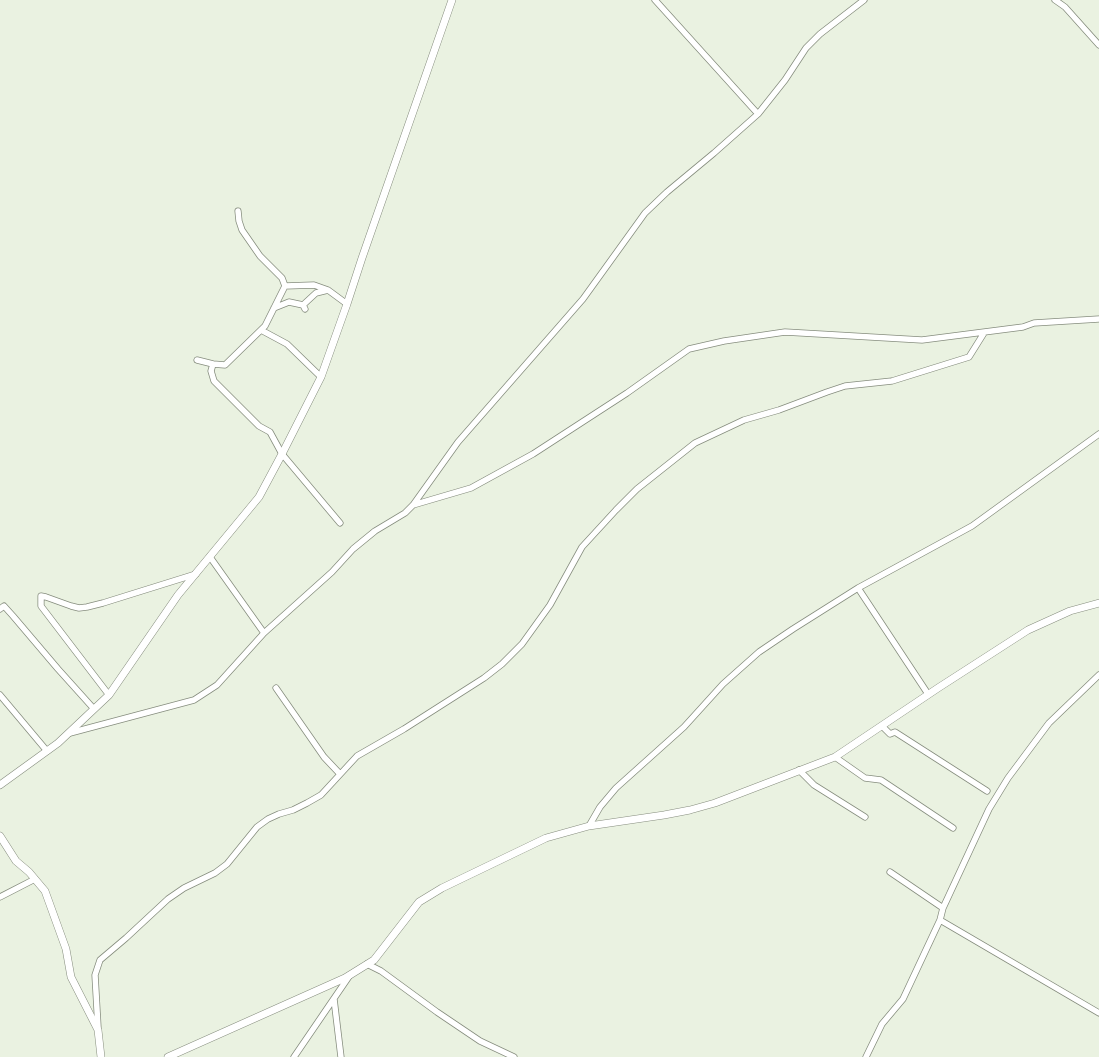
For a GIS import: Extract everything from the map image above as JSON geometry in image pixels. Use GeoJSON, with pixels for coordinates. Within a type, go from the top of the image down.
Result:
{"type":"FeatureCollection","features":[{"type":"Feature","properties":{"kind":"street"},"geometry":{"type":"LineString","coordinates":[[0,785],[68,734],[109,694],[178,595],[259,497],[321,377],[452,0]]}},
{"type":"Feature","properties":{"kind":"street"},"geometry":{"type":"LineString","coordinates":[[655,0],[758,114]]}},
{"type":"Feature","properties":{"kind":"street"},"geometry":{"type":"LineString","coordinates":[[68,734],[194,700],[217,685],[264,633],[332,572],[353,549],[375,531],[405,513],[458,442],[583,298],[645,213],[758,114],[806,48],[820,34],[864,0]]}},
{"type":"Feature","properties":{"kind":"street"},"geometry":{"type":"LineString","coordinates":[[1055,0],[1065,7],[1099,45]]}},
{"type":"Feature","properties":{"kind":"street"},"geometry":{"type":"LineString","coordinates":[[196,360],[225,365],[265,326],[285,286],[282,278],[260,256],[242,230],[238,211]]}},
{"type":"Feature","properties":{"kind":"street"},"geometry":{"type":"LineString","coordinates":[[285,286],[314,286],[328,290],[347,304]]}},
{"type":"Feature","properties":{"kind":"street"},"geometry":{"type":"LineString","coordinates":[[274,308],[289,302],[304,307],[316,293],[328,290]]}},
{"type":"Feature","properties":{"kind":"street"},"geometry":{"type":"LineString","coordinates":[[413,504],[471,488],[533,454],[628,393],[689,350],[724,341],[785,332],[922,340],[984,333],[1023,327],[1034,323],[1099,319]]}},
{"type":"Feature","properties":{"kind":"street"},"geometry":{"type":"LineString","coordinates":[[261,330],[287,344],[321,377]]}},
{"type":"Feature","properties":{"kind":"street"},"geometry":{"type":"LineString","coordinates":[[101,1057],[95,975],[100,960],[168,899],[184,888],[215,873],[227,864],[256,827],[268,819],[293,810],[321,795],[357,756],[404,729],[484,678],[502,664],[522,644],[550,605],[582,547],[637,489],[696,443],[744,420],[779,410],[844,386],[892,380],[969,357],[984,333]]}},
{"type":"Feature","properties":{"kind":"street"},"geometry":{"type":"LineString","coordinates":[[213,364],[211,371],[214,381],[259,426],[270,432],[282,454],[340,523]]}},
{"type":"Feature","properties":{"kind":"street"},"geometry":{"type":"LineString","coordinates":[[589,826],[600,807],[616,788],[684,727],[723,684],[759,652],[858,588],[972,526],[1099,434]]}},
{"type":"Feature","properties":{"kind":"street"},"geometry":{"type":"LineString","coordinates":[[210,557],[264,633]]}},
{"type":"Feature","properties":{"kind":"street"},"geometry":{"type":"LineString","coordinates":[[109,694],[41,606],[41,596],[79,608],[87,607],[196,574]]}},
{"type":"Feature","properties":{"kind":"street"},"geometry":{"type":"LineString","coordinates":[[858,588],[928,694]]}},
{"type":"Feature","properties":{"kind":"street"},"geometry":{"type":"LineString","coordinates":[[168,1057],[344,978],[374,960],[419,902],[433,893],[546,838],[589,826],[664,815],[715,803],[835,757],[928,694],[1028,630],[1070,611],[1099,603]]}},
{"type":"Feature","properties":{"kind":"street"},"geometry":{"type":"LineString","coordinates":[[0,609],[4,606],[94,709]]}},
{"type":"Feature","properties":{"kind":"street"},"geometry":{"type":"LineString","coordinates":[[866,1057],[882,1024],[903,999],[989,809],[1008,778],[1049,724],[1099,675]]}},
{"type":"Feature","properties":{"kind":"street"},"geometry":{"type":"LineString","coordinates":[[276,688],[324,757],[340,774]]}},
{"type":"Feature","properties":{"kind":"street"},"geometry":{"type":"LineString","coordinates":[[0,695],[47,751]]}},
{"type":"Feature","properties":{"kind":"street"},"geometry":{"type":"LineString","coordinates":[[882,726],[890,734],[895,732],[987,791]]}},
{"type":"Feature","properties":{"kind":"street"},"geometry":{"type":"LineString","coordinates":[[835,757],[865,778],[881,780],[953,828]]}},
{"type":"Feature","properties":{"kind":"street"},"geometry":{"type":"LineString","coordinates":[[799,770],[814,785],[865,817]]}},
{"type":"Feature","properties":{"kind":"street"},"geometry":{"type":"LineString","coordinates":[[0,836],[16,861],[45,890],[66,949],[71,977],[98,1030]]}},
{"type":"Feature","properties":{"kind":"street"},"geometry":{"type":"LineString","coordinates":[[890,872],[943,908]]}},
{"type":"Feature","properties":{"kind":"street"},"geometry":{"type":"LineString","coordinates":[[0,897],[36,879]]}},
{"type":"Feature","properties":{"kind":"street"},"geometry":{"type":"LineString","coordinates":[[940,920],[1099,1013]]}},
{"type":"Feature","properties":{"kind":"street"},"geometry":{"type":"LineString","coordinates":[[367,964],[381,971],[437,1012],[480,1040],[514,1057]]}},
{"type":"Feature","properties":{"kind":"street"},"geometry":{"type":"LineString","coordinates":[[294,1057],[351,974]]}},
{"type":"Feature","properties":{"kind":"street"},"geometry":{"type":"LineString","coordinates":[[334,999],[341,1057]]}}]}
